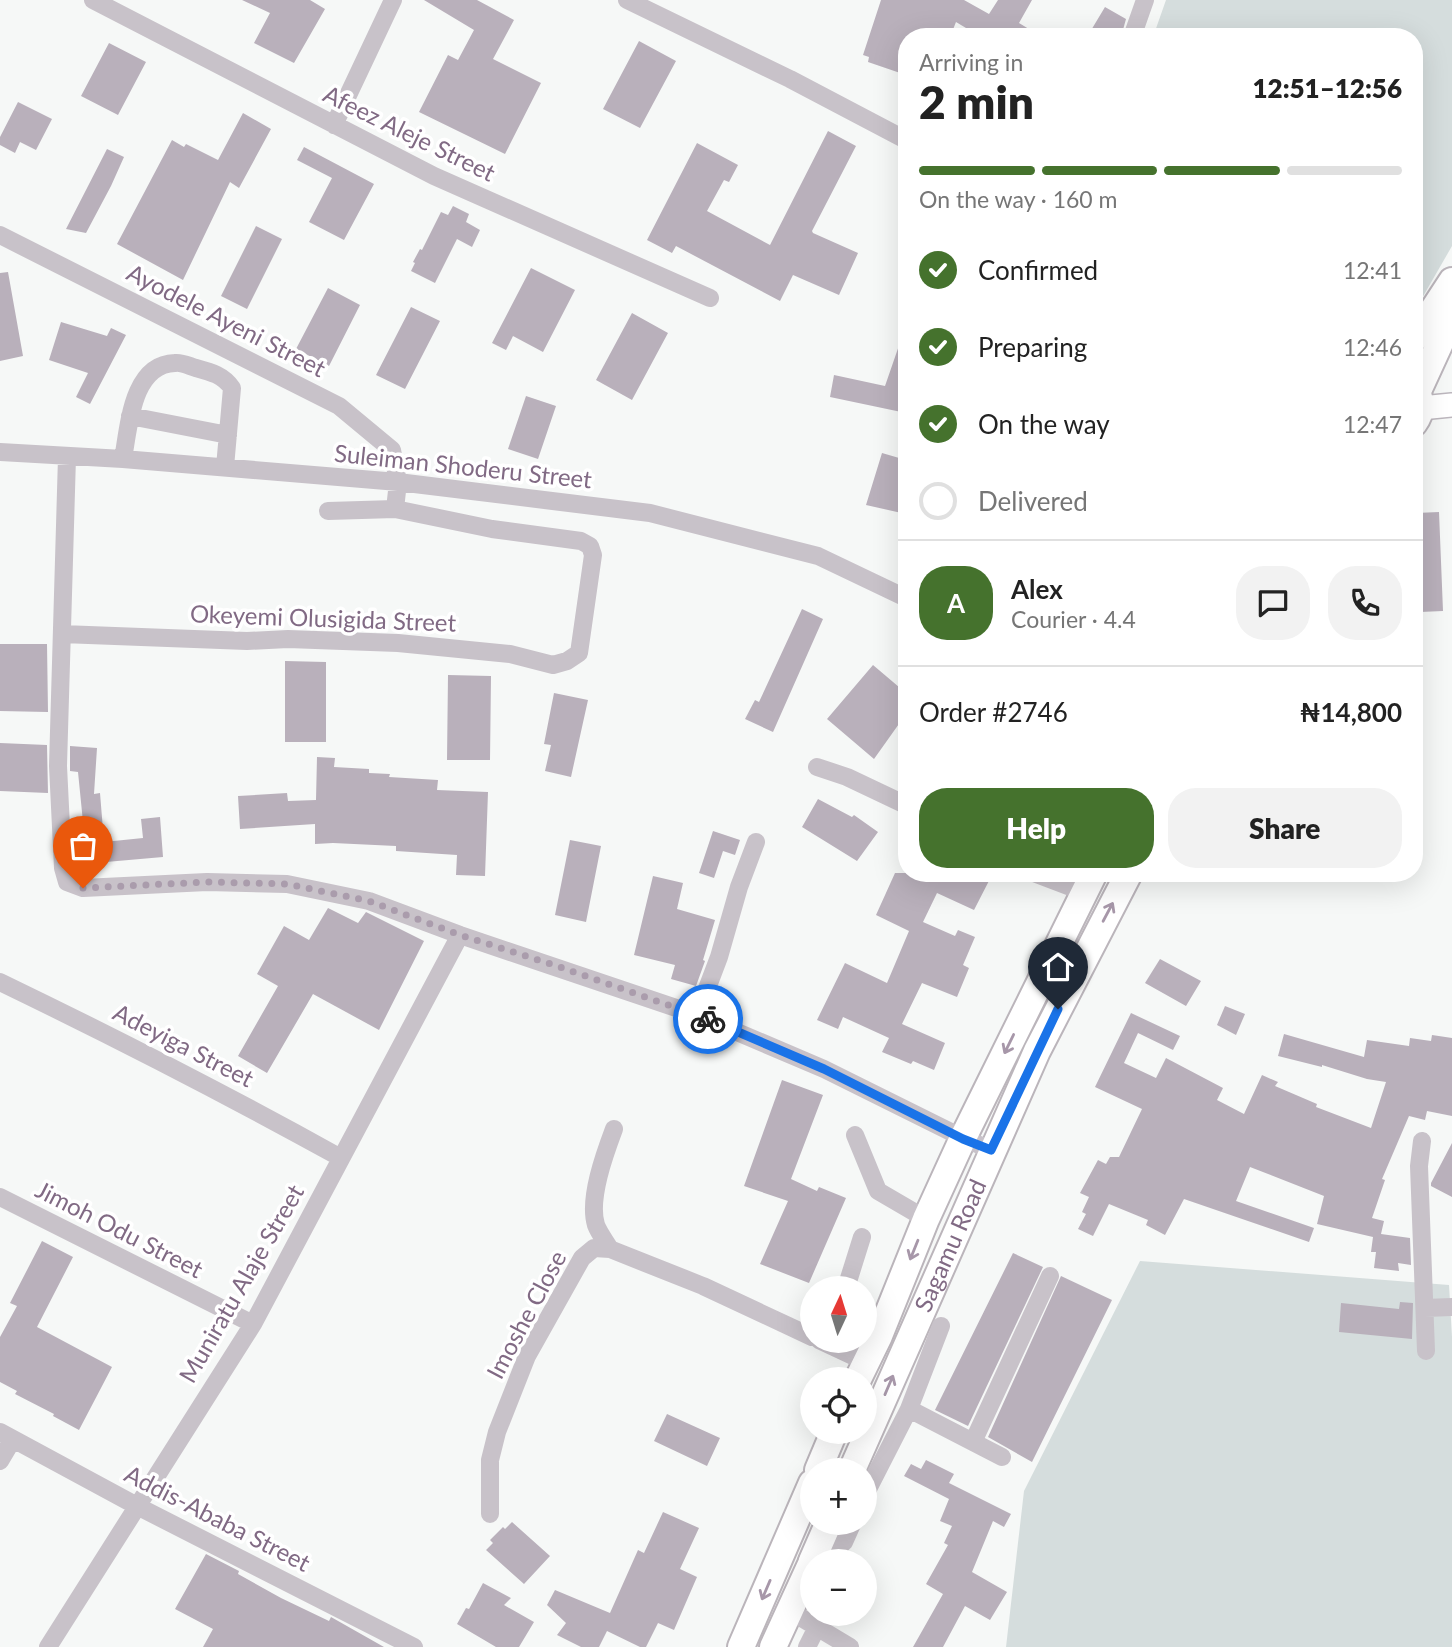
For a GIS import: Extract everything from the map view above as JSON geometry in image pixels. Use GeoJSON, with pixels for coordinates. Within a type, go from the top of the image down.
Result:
{"type":"FeatureCollection","features":[{"type":"Feature","properties":{"kind":"highway"},"geometry":{"type":"LineString","coordinates":[[1423,325],[1452,281]]}},
{"type":"Feature","properties":{"kind":"highway"},"geometry":{"type":"LineString","coordinates":[[1423,386],[1452,317]]}},
{"type":"Feature","properties":{"kind":"highway","name":"Sagamu Road"},"geometry":{"type":"LineString","coordinates":[[857,1458],[991,1150],[1037,1051],[1124,882]]}},
{"type":"Feature","properties":{"kind":"highway","name":"Sagamu Road"},"geometry":{"type":"LineString","coordinates":[[877,1321],[1089,883]]}},
{"type":"Feature","properties":{"kind":"highway"},"geometry":{"type":"LineString","coordinates":[[741,1647],[800,1511]]}},
{"type":"Feature","properties":{"kind":"highway"},"geometry":{"type":"LineString","coordinates":[[782,1552],[800,1556]]}},
{"type":"Feature","properties":{"kind":"highway"},"geometry":{"type":"LineString","coordinates":[[772,1647],[800,1588]]}},
{"type":"Feature","properties":{"kind":"main road"},"geometry":{"type":"LineString","coordinates":[[1423,403],[1452,405]]}},
{"type":"Feature","properties":{"kind":"street","name":"Afeez Aleje Street"},"geometry":{"type":"LineString","coordinates":[[93,0],[443,181],[709,298]]}},
{"type":"Feature","properties":{"kind":"street"},"geometry":{"type":"LineString","coordinates":[[334,125],[393,0]]}},
{"type":"Feature","properties":{"kind":"street"},"geometry":{"type":"LineString","coordinates":[[627,0],[790,79],[898,136]]}},
{"type":"Feature","properties":{"kind":"street"},"geometry":{"type":"LineString","coordinates":[[1134,28],[1138,2]]}},
{"type":"Feature","properties":{"kind":"street","name":"Ayodele Ayeni Street"},"geometry":{"type":"LineString","coordinates":[[0,235],[339,406],[392,450],[398,482],[395,509]]}},
{"type":"Feature","properties":{"kind":"street"},"geometry":{"type":"LineString","coordinates":[[210,372],[222,346]]}},
{"type":"Feature","properties":{"kind":"street"},"geometry":{"type":"LineString","coordinates":[[123,458],[130,416],[139,391],[151,370],[177,362],[225,378],[232,388],[225,467]]}},
{"type":"Feature","properties":{"kind":"street"},"geometry":{"type":"LineString","coordinates":[[130,416],[228,435]]}},
{"type":"Feature","properties":{"kind":"street","name":"Suleiman Shoderu Street"},"geometry":{"type":"LineString","coordinates":[[0,452],[123,458],[398,482],[650,513],[818,555],[898,594]]}},
{"type":"Feature","properties":{"kind":"street"},"geometry":{"type":"LineString","coordinates":[[67,457],[58,766],[63,868],[67,882],[83,888],[207,882],[287,884],[369,901],[460,935],[697,1014],[824,1069],[963,1139],[991,1150]]}},
{"type":"Feature","properties":{"kind":"street"},"geometry":{"type":"LineString","coordinates":[[328,510],[395,509]]}},
{"type":"Feature","properties":{"kind":"street","name":"Okeyemi Olusigida Street"},"geometry":{"type":"LineString","coordinates":[[62,634],[398,643],[510,654],[553,664],[567,662],[579,653],[593,555],[590,546],[581,541],[492,529],[395,509]]}},
{"type":"Feature","properties":{"kind":"street"},"geometry":{"type":"LineString","coordinates":[[817,767],[847,777],[898,801]]}},
{"type":"Feature","properties":{"kind":"street"},"geometry":{"type":"LineString","coordinates":[[697,1014],[719,957],[738,887],[756,842]]}},
{"type":"Feature","properties":{"kind":"street","name":"Muniratu Alaje Street"},"geometry":{"type":"LineString","coordinates":[[48,1647],[253,1324],[460,935]]}},
{"type":"Feature","properties":{"kind":"street","name":"Adeyiga Street"},"geometry":{"type":"LineString","coordinates":[[0,982],[143,1052],[341,1158]]}},
{"type":"Feature","properties":{"kind":"street"},"geometry":{"type":"LineString","coordinates":[[614,1129],[604,1157],[595,1202],[596,1225],[610,1249],[703,1286],[800,1331]]}},
{"type":"Feature","properties":{"kind":"street"},"geometry":{"type":"LineString","coordinates":[[855,1135],[878,1191],[926,1219]]}},
{"type":"Feature","properties":{"kind":"street"},"geometry":{"type":"LineString","coordinates":[[1422,1140],[1419,1166],[1426,1351]]}},
{"type":"Feature","properties":{"kind":"street","name":"Jimoh Odu Street"},"geometry":{"type":"LineString","coordinates":[[0,1197],[253,1324]]}},
{"type":"Feature","properties":{"kind":"street"},"geometry":{"type":"LineString","coordinates":[[850,1276],[862,1237]]}},
{"type":"Feature","properties":{"kind":"street","name":"Imoshe Close"},"geometry":{"type":"LineString","coordinates":[[490,1514],[490,1461],[497,1432],[527,1356],[582,1258],[594,1248],[610,1249]]}},
{"type":"Feature","properties":{"kind":"street"},"geometry":{"type":"LineString","coordinates":[[973,1442],[1050,1276]]}},
{"type":"Feature","properties":{"kind":"street"},"geometry":{"type":"LineString","coordinates":[[1425,1308],[1452,1307]]}},
{"type":"Feature","properties":{"kind":"street"},"geometry":{"type":"LineString","coordinates":[[877,1472],[909,1409],[942,1326]]}},
{"type":"Feature","properties":{"kind":"street"},"geometry":{"type":"LineString","coordinates":[[838,1353],[858,1367]]}},
{"type":"Feature","properties":{"kind":"street"},"geometry":{"type":"LineString","coordinates":[[909,1409],[1002,1457]]}},
{"type":"Feature","properties":{"kind":"street"},"geometry":{"type":"LineString","coordinates":[[0,1461],[6,1435]]}},
{"type":"Feature","properties":{"kind":"street","name":"Addis-Ababa Street"},"geometry":{"type":"LineString","coordinates":[[6,1435],[137,1506],[414,1647]]}},
{"type":"Feature","properties":{"kind":"street"},"geometry":{"type":"LineString","coordinates":[[837,1549],[847,1535]]}},
{"type":"Feature","properties":{"kind":"street"},"geometry":{"type":"LineString","coordinates":[[790,1611],[850,1647]]}},
{"type":"Feature","properties":{"kind":"street"},"geometry":{"type":"LineString","coordinates":[[807,1647],[817,1627]]}},
{"type":"Feature","properties":{"kind":"shaded area"},"geometry":{"type":"Polygon","coordinates":[[[1166,0],[1452,0],[1452,246],[1423,296],[1423,28],[1156,28],[1166,0]]]}},
{"type":"Feature","properties":{"kind":"shaded area"},"geometry":{"type":"Polygon","coordinates":[[[1140,1261],[1449,1285],[1452,1337],[1452,1647],[1006,1647],[1024,1491],[1140,1261]]]}},
{"type":"Feature","properties":{"kind":"building"},"geometry":{"type":"Polygon","coordinates":[[[242,0],[310,0],[325,9],[294,63],[254,43],[270,13],[242,0]]]}},
{"type":"Feature","properties":{"kind":"building"},"geometry":{"type":"Polygon","coordinates":[[[424,0],[477,0],[514,20],[493,59],[541,83],[505,154],[419,112],[448,55],[458,60],[474,30],[424,0]]]}},
{"type":"Feature","properties":{"kind":"building"},"geometry":{"type":"Polygon","coordinates":[[[881,0],[964,0],[989,14],[998,0],[1032,0],[1019,23],[1027,28],[966,28],[956,22],[954,28],[898,28],[898,72],[868,62],[869,57],[863,55],[881,0]]]}},
{"type":"Feature","properties":{"kind":"building"},"geometry":{"type":"Polygon","coordinates":[[[1105,7],[1126,19],[1124,28],[1092,28],[1105,7]]]}},
{"type":"Feature","properties":{"kind":"building"},"geometry":{"type":"Polygon","coordinates":[[[639,41],[676,61],[640,128],[603,109],[639,41]]]}},
{"type":"Feature","properties":{"kind":"building"},"geometry":{"type":"Polygon","coordinates":[[[109,43],[146,62],[118,115],[81,96],[109,43]]]}},
{"type":"Feature","properties":{"kind":"building"},"geometry":{"type":"Polygon","coordinates":[[[18,102],[52,119],[36,150],[20,142],[15,153],[0,145],[0,137],[18,102]]]}},
{"type":"Feature","properties":{"kind":"building"},"geometry":{"type":"Polygon","coordinates":[[[243,113],[271,129],[239,188],[230,182],[183,280],[117,244],[172,140],[218,160],[243,113]]]}},
{"type":"Feature","properties":{"kind":"building"},"geometry":{"type":"Polygon","coordinates":[[[828,131],[856,146],[812,231],[858,253],[839,295],[793,275],[780,301],[676,246],[672,253],[647,240],[697,143],[738,165],[729,182],[724,180],[707,211],[770,245],[828,131]]]}},
{"type":"Feature","properties":{"kind":"building"},"geometry":{"type":"Polygon","coordinates":[[[304,147],[374,184],[344,240],[309,222],[332,178],[297,160],[304,147]]]}},
{"type":"Feature","properties":{"kind":"building"},"geometry":{"type":"Polygon","coordinates":[[[107,149],[124,157],[111,186],[86,233],[66,229],[107,149]]]}},
{"type":"Feature","properties":{"kind":"building"},"geometry":{"type":"Polygon","coordinates":[[[453,206],[469,214],[466,222],[480,230],[472,247],[457,239],[435,283],[411,271],[415,263],[413,262],[441,212],[448,215],[453,206]]]}},
{"type":"Feature","properties":{"kind":"building"},"geometry":{"type":"Polygon","coordinates":[[[256,226],[282,239],[247,309],[221,296],[256,226]]]}},
{"type":"Feature","properties":{"kind":"building"},"geometry":{"type":"Polygon","coordinates":[[[531,268],[575,290],[543,352],[513,336],[506,350],[492,343],[531,268]]]}},
{"type":"Feature","properties":{"kind":"building"},"geometry":{"type":"Polygon","coordinates":[[[8,272],[23,356],[0,361],[0,273],[8,272]]]}},
{"type":"Feature","properties":{"kind":"building"},"geometry":{"type":"Polygon","coordinates":[[[328,288],[360,305],[329,366],[296,349],[328,288]]]}},
{"type":"Feature","properties":{"kind":"building"},"geometry":{"type":"Polygon","coordinates":[[[411,307],[440,321],[405,389],[376,375],[411,307]]]}},
{"type":"Feature","properties":{"kind":"building"},"geometry":{"type":"Polygon","coordinates":[[[632,313],[668,333],[632,400],[596,380],[632,313]]]}},
{"type":"Feature","properties":{"kind":"building"},"geometry":{"type":"Polygon","coordinates":[[[61,322],[107,336],[111,328],[126,335],[90,404],[76,397],[88,373],[49,360],[61,322]]]}},
{"type":"Feature","properties":{"kind":"building"},"geometry":{"type":"Polygon","coordinates":[[[898,348],[898,411],[830,397],[834,375],[885,386],[898,348]]]}},
{"type":"Feature","properties":{"kind":"building"},"geometry":{"type":"Polygon","coordinates":[[[526,396],[556,406],[538,459],[508,449],[526,396]]]}},
{"type":"Feature","properties":{"kind":"building"},"geometry":{"type":"Polygon","coordinates":[[[882,453],[898,458],[898,512],[866,505],[882,453]]]}},
{"type":"Feature","properties":{"kind":"building"},"geometry":{"type":"Polygon","coordinates":[[[1439,512],[1443,611],[1423,612],[1423,513],[1439,512]]]}},
{"type":"Feature","properties":{"kind":"building"},"geometry":{"type":"Polygon","coordinates":[[[802,609],[823,619],[773,732],[745,719],[755,700],[759,702],[802,609]]]}},
{"type":"Feature","properties":{"kind":"building"},"geometry":{"type":"Polygon","coordinates":[[[0,644],[47,644],[48,712],[0,711],[0,644]]]}},
{"type":"Feature","properties":{"kind":"building"},"geometry":{"type":"Polygon","coordinates":[[[285,661],[326,662],[326,742],[285,742],[285,661]]]}},
{"type":"Feature","properties":{"kind":"building"},"geometry":{"type":"Polygon","coordinates":[[[873,665],[898,686],[898,725],[874,759],[827,719],[873,665]]]}},
{"type":"Feature","properties":{"kind":"building"},"geometry":{"type":"Polygon","coordinates":[[[448,675],[491,676],[490,760],[447,760],[448,675]]]}},
{"type":"Feature","properties":{"kind":"building"},"geometry":{"type":"Polygon","coordinates":[[[554,693],[588,700],[571,777],[545,771],[551,745],[544,744],[554,693]]]}},
{"type":"Feature","properties":{"kind":"building"},"geometry":{"type":"Polygon","coordinates":[[[0,743],[47,745],[48,793],[0,791],[0,743]]]}},
{"type":"Feature","properties":{"kind":"building"},"geometry":{"type":"Polygon","coordinates":[[[70,746],[97,748],[94,794],[100,793],[104,842],[143,838],[141,819],[160,817],[163,857],[106,862],[106,858],[93,859],[92,852],[86,852],[78,772],[70,771],[70,746]]]}},
{"type":"Feature","properties":{"kind":"building"},"geometry":{"type":"Polygon","coordinates":[[[317,757],[335,758],[334,767],[369,769],[369,773],[390,774],[389,777],[438,780],[437,790],[488,792],[485,876],[456,875],[457,855],[396,851],[396,846],[315,844],[315,824],[240,829],[238,796],[287,793],[288,801],[316,800],[317,757]]]}},
{"type":"Feature","properties":{"kind":"building"},"geometry":{"type":"Polygon","coordinates":[[[818,799],[852,817],[854,815],[878,832],[857,861],[802,827],[818,799]]]}},
{"type":"Feature","properties":{"kind":"building"},"geometry":{"type":"Polygon","coordinates":[[[713,831],[740,840],[735,855],[723,851],[714,878],[699,873],[713,831]]]}},
{"type":"Feature","properties":{"kind":"building"},"geometry":{"type":"Polygon","coordinates":[[[570,840],[601,846],[586,922],[555,915],[570,840]]]}},
{"type":"Feature","properties":{"kind":"building"},"geometry":{"type":"Polygon","coordinates":[[[895,873],[898,873],[898,882],[988,882],[974,910],[937,893],[923,922],[955,936],[958,930],[975,937],[963,965],[969,968],[957,997],[922,983],[902,1024],[945,1043],[934,1070],[882,1052],[889,1038],[843,1017],[838,1029],[817,1020],[845,963],[887,983],[909,931],[876,915],[895,873]]]}},
{"type":"Feature","properties":{"kind":"building"},"geometry":{"type":"Polygon","coordinates":[[[653,876],[683,883],[677,909],[715,920],[696,986],[671,979],[675,965],[634,955],[653,876]]]}},
{"type":"Feature","properties":{"kind":"building"},"geometry":{"type":"Polygon","coordinates":[[[328,908],[358,923],[366,912],[424,941],[379,1030],[313,994],[267,1073],[238,1056],[278,986],[257,974],[284,926],[309,940],[328,908]]]}},
{"type":"Feature","properties":{"kind":"building"},"geometry":{"type":"Polygon","coordinates":[[[1160,959],[1201,981],[1186,1006],[1145,983],[1160,959]]]}},
{"type":"Feature","properties":{"kind":"building"},"geometry":{"type":"Polygon","coordinates":[[[1225,1006],[1245,1014],[1236,1035],[1217,1025],[1225,1006]]]}},
{"type":"Feature","properties":{"kind":"building"},"geometry":{"type":"Polygon","coordinates":[[[1131,1013],[1180,1036],[1173,1050],[1138,1033],[1124,1063],[1156,1078],[1166,1058],[1223,1088],[1217,1100],[1244,1114],[1262,1075],[1278,1082],[1275,1086],[1317,1104],[1316,1107],[1371,1128],[1386,1082],[1278,1056],[1284,1034],[1364,1057],[1367,1040],[1409,1046],[1410,1038],[1431,1041],[1432,1035],[1452,1038],[1452,1116],[1427,1111],[1425,1120],[1409,1116],[1382,1179],[1385,1180],[1372,1218],[1384,1221],[1381,1234],[1410,1238],[1411,1265],[1398,1263],[1399,1271],[1374,1268],[1376,1252],[1371,1252],[1373,1237],[1317,1224],[1324,1196],[1250,1167],[1236,1201],[1314,1228],[1309,1242],[1184,1199],[1165,1235],[1146,1225],[1148,1220],[1109,1204],[1093,1236],[1078,1229],[1086,1214],[1082,1212],[1089,1197],[1080,1193],[1098,1160],[1106,1164],[1110,1157],[1119,1157],[1142,1109],[1095,1087],[1131,1013]]]}},
{"type":"Feature","properties":{"kind":"building"},"geometry":{"type":"Polygon","coordinates":[[[782,1080],[823,1095],[791,1179],[817,1191],[819,1187],[846,1198],[812,1276],[800,1276],[800,1280],[760,1264],[788,1201],[744,1186],[782,1080]]]}},
{"type":"Feature","properties":{"kind":"building"},"geometry":{"type":"Polygon","coordinates":[[[1452,1143],[1452,1197],[1431,1186],[1431,1183],[1452,1143]]]}},
{"type":"Feature","properties":{"kind":"building"},"geometry":{"type":"Polygon","coordinates":[[[42,1241],[73,1257],[37,1327],[112,1367],[79,1430],[15,1394],[17,1391],[0,1382],[0,1337],[17,1306],[10,1303],[42,1241]]]}},
{"type":"Feature","properties":{"kind":"building"},"geometry":{"type":"Polygon","coordinates":[[[1013,1253],[1043,1267],[968,1426],[935,1410],[1013,1253]]]}},
{"type":"Feature","properties":{"kind":"building"},"geometry":{"type":"Polygon","coordinates":[[[1061,1276],[1112,1300],[1032,1462],[988,1437],[1061,1276]]]}},
{"type":"Feature","properties":{"kind":"building"},"geometry":{"type":"Polygon","coordinates":[[[1400,1302],[1413,1303],[1412,1339],[1339,1332],[1341,1303],[1399,1309],[1400,1302]]]}},
{"type":"Feature","properties":{"kind":"building"},"geometry":{"type":"Polygon","coordinates":[[[667,1414],[720,1438],[707,1466],[654,1441],[667,1414]]]}},
{"type":"Feature","properties":{"kind":"building"},"geometry":{"type":"Polygon","coordinates":[[[926,1460],[954,1474],[949,1483],[1011,1514],[1004,1527],[993,1521],[972,1572],[1007,1592],[990,1620],[965,1606],[943,1647],[913,1647],[943,1594],[926,1584],[948,1545],[944,1543],[952,1526],[940,1521],[949,1499],[904,1476],[911,1464],[921,1469],[926,1460]]]}},
{"type":"Feature","properties":{"kind":"building"},"geometry":{"type":"Polygon","coordinates":[[[663,1512],[699,1528],[680,1569],[697,1577],[674,1630],[658,1623],[646,1647],[640,1647],[607,1631],[599,1647],[581,1647],[557,1635],[566,1623],[547,1605],[555,1590],[610,1613],[638,1550],[644,1553],[663,1512]]]}},
{"type":"Feature","properties":{"kind":"building"},"geometry":{"type":"Polygon","coordinates":[[[512,1522],[550,1556],[524,1584],[486,1550],[493,1543],[490,1540],[512,1522]]]}},
{"type":"Feature","properties":{"kind":"building"},"geometry":{"type":"Polygon","coordinates":[[[206,1554],[281,1598],[329,1621],[331,1617],[384,1647],[203,1647],[213,1629],[175,1609],[206,1554]]]}},
{"type":"Feature","properties":{"kind":"building"},"geometry":{"type":"Polygon","coordinates":[[[483,1583],[511,1598],[504,1605],[534,1622],[519,1647],[496,1647],[457,1624],[466,1608],[469,1609],[483,1583]]]}},
{"type":"Feature","properties":{"kind":"way so far"},"geometry":{"type":"LineString","coordinates":[[83,888],[207,882],[287,884],[369,901],[460,935],[708,1019]]}},
{"type":"Feature","properties":{"kind":"route"},"geometry":{"type":"LineString","coordinates":[[708,1019],[824,1069],[963,1139],[991,1150],[1058,1009]]}}]}
